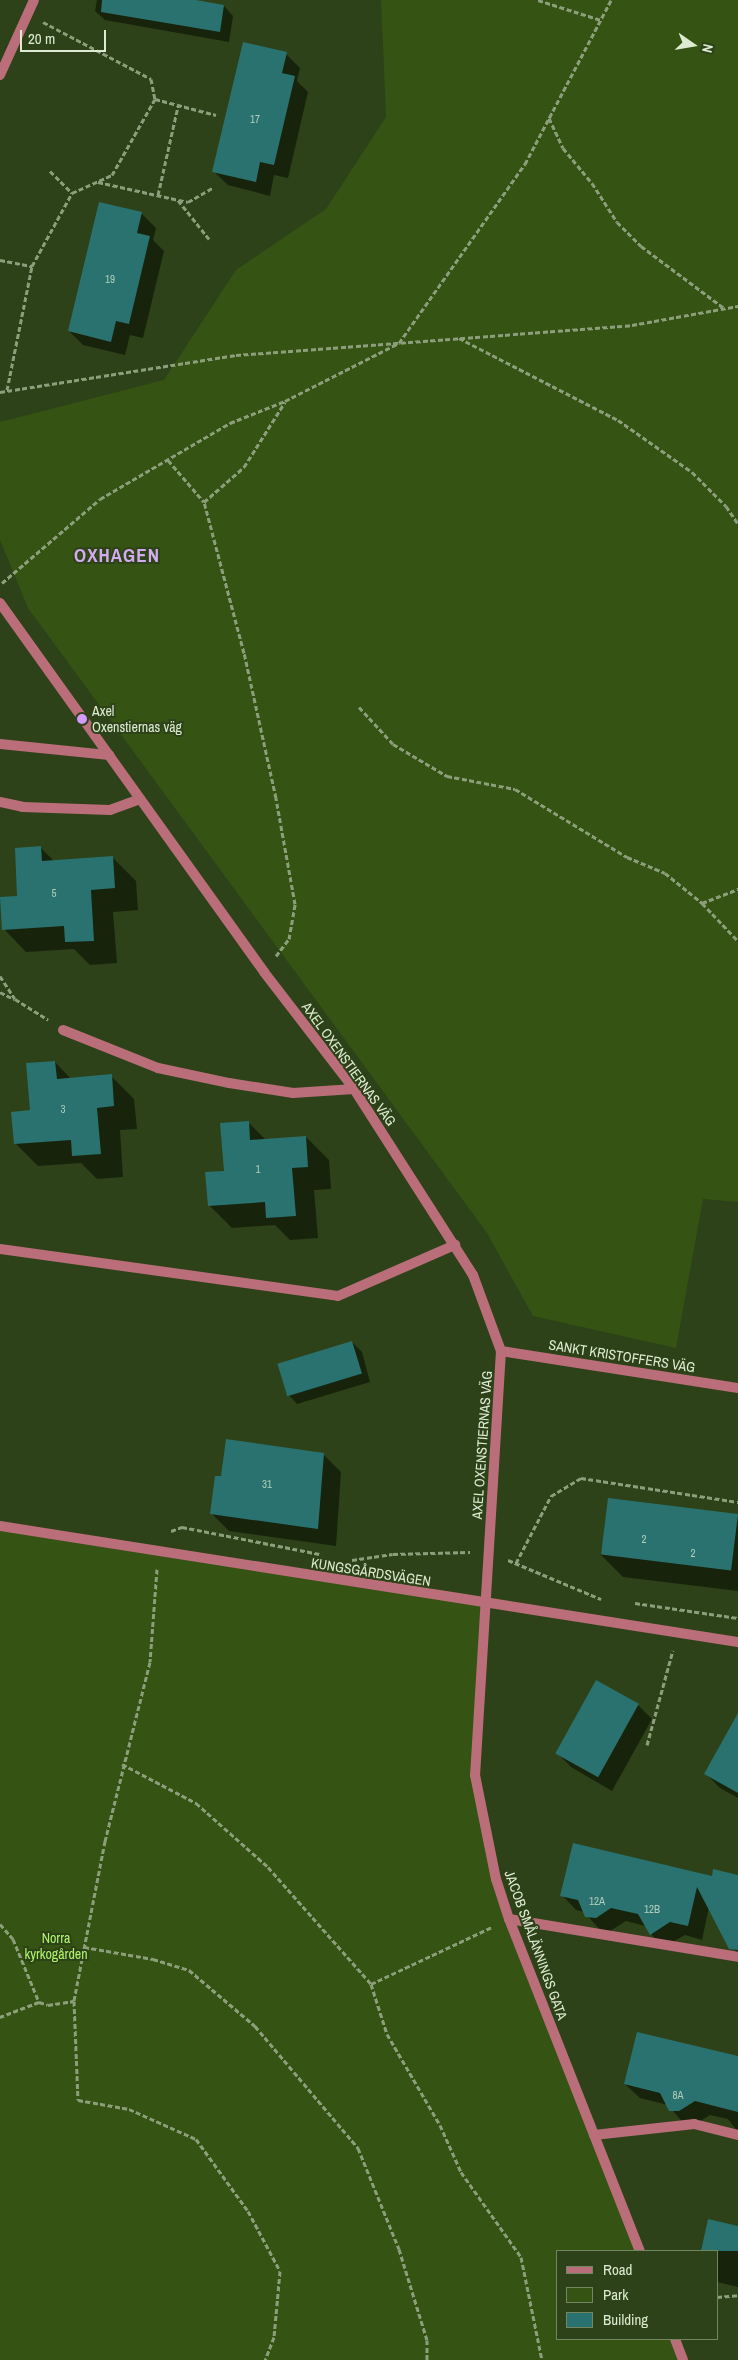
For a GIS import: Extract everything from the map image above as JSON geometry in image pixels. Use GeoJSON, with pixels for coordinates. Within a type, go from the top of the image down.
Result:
{"type":"FeatureCollection","features":[{"type":"Feature","properties":{"kind":"street"},"geometry":{"type":"LineString","coordinates":[[0,75],[34,0]]}},
{"type":"Feature","properties":{"kind":"street","name":"AXEL OXENSTIERNAS VÄG"},"geometry":{"type":"LineString","coordinates":[[0,603],[264,972],[354,1089],[473,1275],[501,1352],[496,1465],[483,1604]]}},
{"type":"Feature","properties":{"kind":"street"},"geometry":{"type":"LineString","coordinates":[[0,744],[109,755]]}},
{"type":"Feature","properties":{"kind":"street"},"geometry":{"type":"LineString","coordinates":[[0,802],[23,806],[110,810],[140,799]]}},
{"type":"Feature","properties":{"kind":"street"},"geometry":{"type":"LineString","coordinates":[[63,1030],[158,1068],[229,1083],[292,1093],[354,1089]]}},
{"type":"Feature","properties":{"kind":"street"},"geometry":{"type":"LineString","coordinates":[[0,1249],[338,1296],[455,1245]]}},
{"type":"Feature","properties":{"kind":"street","name":"SANKT KRISTOFFERS VÄG"},"geometry":{"type":"LineString","coordinates":[[501,1352],[738,1388]]}},
{"type":"Feature","properties":{"kind":"street","name":"KUNGSGÅRDSVÄGEN"},"geometry":{"type":"LineString","coordinates":[[0,1526],[483,1604],[738,1642]]}},
{"type":"Feature","properties":{"kind":"street","name":"JACOB SMÅLÄNNINGS GATA"},"geometry":{"type":"LineString","coordinates":[[483,1604],[475,1775],[496,1879],[509,1919],[640,2250]]}},
{"type":"Feature","properties":{"kind":"street"},"geometry":{"type":"LineString","coordinates":[[509,1919],[738,1957]]}},
{"type":"Feature","properties":{"kind":"street"},"geometry":{"type":"LineString","coordinates":[[594,2135],[694,2124],[738,2135]]}},
{"type":"Feature","properties":{"kind":"street"},"geometry":{"type":"LineString","coordinates":[[675,2340],[683,2360]]}},
{"type":"Feature","properties":{"kind":"path"},"geometry":{"type":"LineString","coordinates":[[538,0],[600,20]]}},
{"type":"Feature","properties":{"kind":"path"},"geometry":{"type":"LineString","coordinates":[[0,586],[36,550],[100,499],[230,423],[285,401],[399,343],[525,164],[611,0]]}},
{"type":"Feature","properties":{"kind":"path"},"geometry":{"type":"LineString","coordinates":[[7,390],[32,266],[72,193],[112,175],[156,99],[151,78],[27,14]]}},
{"type":"Feature","properties":{"kind":"path"},"geometry":{"type":"LineString","coordinates":[[156,99],[216,115]]}},
{"type":"Feature","properties":{"kind":"path"},"geometry":{"type":"LineString","coordinates":[[158,195],[178,106]]}},
{"type":"Feature","properties":{"kind":"path"},"geometry":{"type":"LineString","coordinates":[[549,117],[563,148],[592,183],[617,222],[641,246],[724,308]]}},
{"type":"Feature","properties":{"kind":"path"},"geometry":{"type":"LineString","coordinates":[[50,171],[72,193]]}},
{"type":"Feature","properties":{"kind":"path"},"geometry":{"type":"LineString","coordinates":[[97,182],[188,202],[212,188]]}},
{"type":"Feature","properties":{"kind":"path"},"geometry":{"type":"LineString","coordinates":[[178,200],[209,239]]}},
{"type":"Feature","properties":{"kind":"path"},"geometry":{"type":"LineString","coordinates":[[0,260],[32,266]]}},
{"type":"Feature","properties":{"kind":"path"},"geometry":{"type":"LineString","coordinates":[[0,392],[236,355],[632,325],[738,306]]}},
{"type":"Feature","properties":{"kind":"path"},"geometry":{"type":"LineString","coordinates":[[459,338],[618,420],[692,472],[726,506],[738,524]]}},
{"type":"Feature","properties":{"kind":"path"},"geometry":{"type":"LineString","coordinates":[[204,502],[244,467],[285,401]]}},
{"type":"Feature","properties":{"kind":"path"},"geometry":{"type":"LineString","coordinates":[[168,460],[204,502],[272,779],[295,904],[289,939],[264,972]]}},
{"type":"Feature","properties":{"kind":"path"},"geometry":{"type":"LineString","coordinates":[[358,707],[393,744],[447,776],[515,789],[627,857],[665,873],[702,903],[738,941]]}},
{"type":"Feature","properties":{"kind":"path"},"geometry":{"type":"LineString","coordinates":[[702,903],[738,889]]}},
{"type":"Feature","properties":{"kind":"path"},"geometry":{"type":"LineString","coordinates":[[0,976],[15,999]]}},
{"type":"Feature","properties":{"kind":"path"},"geometry":{"type":"LineString","coordinates":[[0,992],[15,999],[63,1030]]}},
{"type":"Feature","properties":{"kind":"path"},"geometry":{"type":"LineString","coordinates":[[516,1563],[551,1496],[581,1478],[738,1502]]}},
{"type":"Feature","properties":{"kind":"path"},"geometry":{"type":"LineString","coordinates":[[164,1534],[182,1527],[322,1554]]}},
{"type":"Feature","properties":{"kind":"path"},"geometry":{"type":"LineString","coordinates":[[159,1551],[150,1662],[122,1764],[74,2001],[78,2100],[129,2109],[196,2139],[252,2219],[280,2271],[274,2337],[265,2360]]}},
{"type":"Feature","properties":{"kind":"path"},"geometry":{"type":"LineString","coordinates":[[350,1560],[402,1554],[468,1552],[488,1554],[611,1600]]}},
{"type":"Feature","properties":{"kind":"path"},"geometry":{"type":"LineString","coordinates":[[631,1603],[738,1618]]}},
{"type":"Feature","properties":{"kind":"path"},"geometry":{"type":"LineString","coordinates":[[648,1745],[678,1633]]}},
{"type":"Feature","properties":{"kind":"path"},"geometry":{"type":"LineString","coordinates":[[122,1764],[196,1803],[268,1867],[371,1984],[388,2034],[440,2125],[462,2172],[521,2258],[542,2360]]}},
{"type":"Feature","properties":{"kind":"path"},"geometry":{"type":"LineString","coordinates":[[371,1984],[509,1919]]}},
{"type":"Feature","properties":{"kind":"path"},"geometry":{"type":"LineString","coordinates":[[0,1924],[12,1939],[39,2002]]}},
{"type":"Feature","properties":{"kind":"path"},"geometry":{"type":"LineString","coordinates":[[84,1947],[153,1959],[189,1970],[255,2026],[358,2148],[400,2249],[427,2340],[428,2360]]}},
{"type":"Feature","properties":{"kind":"path"},"geometry":{"type":"LineString","coordinates":[[0,2017],[39,2002],[48,2005],[74,2001]]}},
{"type":"Feature","properties":{"kind":"path"},"geometry":{"type":"LineString","coordinates":[[718,2297],[738,2295]]}},
{"type":"Feature","properties":{"kind":"green space"},"geometry":{"type":"Polygon","coordinates":[[[381,0],[738,0],[738,1202],[703,1199],[676,1348],[533,1316],[487,1233],[28,608],[0,540],[0,422],[164,380],[236,270],[326,209],[386,117],[381,0]]]}},
{"type":"Feature","properties":{"kind":"green space","name":"Norra kyrkogården"},"geometry":{"type":"Polygon","coordinates":[[[0,1526],[483,1604],[475,1775],[496,1879],[640,2250],[556,2250],[556,2340],[675,2340],[683,2360],[0,2360],[0,1526]]]}},
{"type":"Feature","properties":{"kind":"building"},"geometry":{"type":"Polygon","coordinates":[[[102,0],[196,0],[224,5],[220,32],[101,12],[102,0]]]}},
{"type":"Feature","properties":{"kind":"building"},"geometry":{"type":"Polygon","coordinates":[[[243,42],[287,52],[282,73],[295,76],[274,165],[260,162],[256,182],[212,172],[243,42]]]}},
{"type":"Feature","properties":{"kind":"building"},"geometry":{"type":"Polygon","coordinates":[[[99,202],[142,212],[137,233],[150,236],[129,324],[116,321],[111,342],[68,331],[99,202]]]}},
{"type":"Feature","properties":{"kind":"building"},"geometry":{"type":"Polygon","coordinates":[[[41,846],[42,861],[113,856],[115,888],[91,890],[94,941],[65,942],[64,926],[2,930],[0,897],[17,896],[15,848],[41,846]]]}},
{"type":"Feature","properties":{"kind":"building"},"geometry":{"type":"Polygon","coordinates":[[[55,1061],[57,1079],[112,1074],[114,1106],[97,1108],[101,1154],[72,1156],[71,1140],[14,1144],[11,1112],[30,1110],[26,1063],[55,1061]]]}},
{"type":"Feature","properties":{"kind":"building"},"geometry":{"type":"Polygon","coordinates":[[[249,1121],[250,1140],[306,1136],[308,1167],[292,1168],[296,1216],[266,1218],[265,1202],[208,1206],[205,1172],[224,1171],[220,1123],[249,1121]]]}},
{"type":"Feature","properties":{"kind":"building"},"geometry":{"type":"Polygon","coordinates":[[[352,1341],[362,1374],[287,1396],[277,1364],[352,1341]]]}},
{"type":"Feature","properties":{"kind":"building"},"geometry":{"type":"Polygon","coordinates":[[[226,1439],[324,1453],[318,1529],[210,1514],[215,1476],[221,1476],[226,1439]]]}},
{"type":"Feature","properties":{"kind":"building"},"geometry":{"type":"Polygon","coordinates":[[[608,1498],[738,1514],[731,1571],[601,1555],[608,1498]]]}},
{"type":"Feature","properties":{"kind":"building"},"geometry":{"type":"Polygon","coordinates":[[[596,1680],[639,1704],[598,1777],[555,1753],[596,1680]]]}},
{"type":"Feature","properties":{"kind":"building"},"geometry":{"type":"Polygon","coordinates":[[[738,1713],[738,1793],[704,1774],[738,1713]]]}},
{"type":"Feature","properties":{"kind":"building"},"geometry":{"type":"Polygon","coordinates":[[[573,1843],[712,1876],[713,1869],[738,1875],[738,1950],[729,1949],[697,1887],[688,1926],[670,1922],[650,1935],[638,1914],[611,1908],[596,1918],[585,1917],[578,1900],[560,1896],[573,1843]]]}},
{"type":"Feature","properties":{"kind":"building"},"geometry":{"type":"Polygon","coordinates":[[[637,2032],[738,2056],[738,2112],[695,2101],[679,2111],[669,2111],[660,2093],[624,2084],[637,2032]]]}},
{"type":"Feature","properties":{"kind":"building"},"geometry":{"type":"Polygon","coordinates":[[[708,2219],[738,2226],[738,2251],[701,2250],[708,2219]]]}},
{"type":"Feature","properties":{"kind":"place","name":"Axel Oxenstiernas väg"},"geometry":{"type":"Point","coordinates":[82,719]}},
{"type":"Feature","properties":{"kind":"district","name":"OXHAGEN"},"geometry":{"type":"Point","coordinates":[117,556]}}]}
